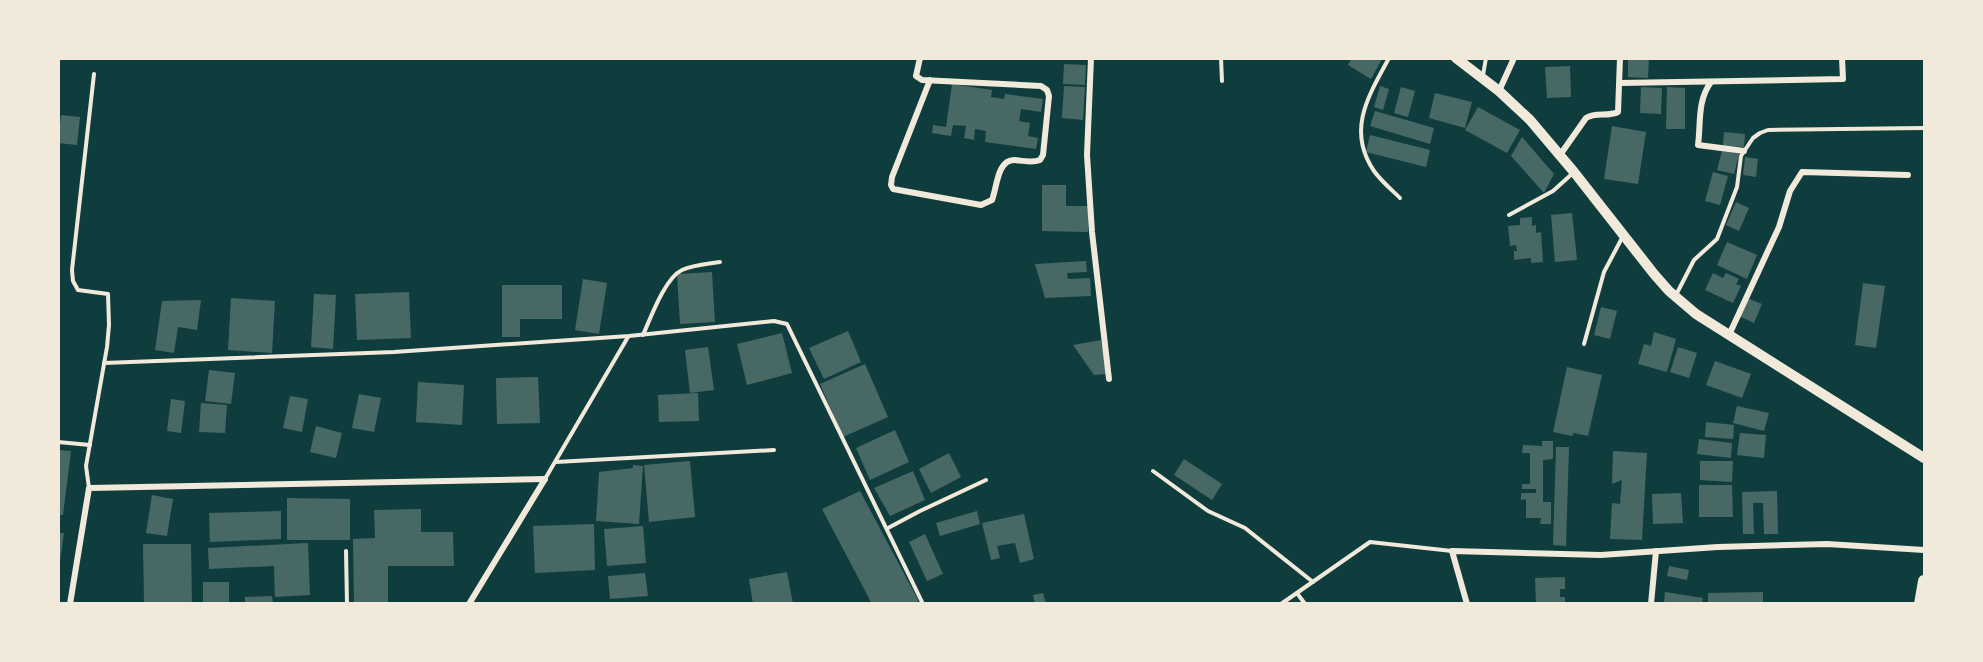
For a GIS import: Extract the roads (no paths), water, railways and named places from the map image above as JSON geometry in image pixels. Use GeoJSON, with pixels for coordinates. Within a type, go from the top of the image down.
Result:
{"type":"FeatureCollection","features":[{"type":"Feature","properties":{"kind":"main road"},"geometry":{"type":"LineString","coordinates":[[1456,58],[1499,91],[1530,120],[1560,154],[1653,274],[1675,297],[1696,314],[1924,458]]}},
{"type":"Feature","properties":{"kind":"main road"},"geometry":{"type":"LineString","coordinates":[[1920,603],[1924,581]]}},
{"type":"Feature","properties":{"kind":"street"},"geometry":{"type":"LineString","coordinates":[[920,58],[916,76],[922,80],[930,80],[1041,87],[1047,90],[1049,96],[1043,155],[1040,160],[1006,162],[992,200],[981,206],[893,189],[892,177],[930,80]]}},
{"type":"Feature","properties":{"kind":"street"},"geometry":{"type":"LineString","coordinates":[[1091,58],[1087,155],[1092,232],[1109,379]]}},
{"type":"Feature","properties":{"kind":"street"},"geometry":{"type":"LineString","coordinates":[[1499,91],[1514,58]]}},
{"type":"Feature","properties":{"kind":"street"},"geometry":{"type":"LineString","coordinates":[[1560,154],[1586,118],[1592,115],[1618,112],[1620,58]]}},
{"type":"Feature","properties":{"kind":"street"},"geometry":{"type":"LineString","coordinates":[[1620,83],[1843,79],[1842,58]]}},
{"type":"Feature","properties":{"kind":"street"},"geometry":{"type":"LineString","coordinates":[[1711,82],[1704,91],[1700,106],[1698,145],[1744,151]]}},
{"type":"Feature","properties":{"kind":"street"},"geometry":{"type":"LineString","coordinates":[[1729,335],[1779,227],[1790,191],[1802,172],[1908,174]]}},
{"type":"Feature","properties":{"kind":"street"},"geometry":{"type":"LineString","coordinates":[[70,603],[89,488],[545,479]]}},
{"type":"Feature","properties":{"kind":"street"},"geometry":{"type":"LineString","coordinates":[[469,603],[545,479]]}},
{"type":"Feature","properties":{"kind":"street"},"geometry":{"type":"LineString","coordinates":[[1467,603],[1452,551],[1601,555],[1718,547],[1827,544],[1924,550]]}},
{"type":"Feature","properties":{"kind":"street"},"geometry":{"type":"LineString","coordinates":[[1651,603],[1656,551]]}},
{"type":"Feature","properties":{"kind":"lane"},"geometry":{"type":"LineString","coordinates":[[1221,58],[1222,81]]}},
{"type":"Feature","properties":{"kind":"lane"},"geometry":{"type":"LineString","coordinates":[[1389,58],[1362,112],[1363,141],[1367,158],[1375,173],[1400,198]]}},
{"type":"Feature","properties":{"kind":"lane"},"geometry":{"type":"LineString","coordinates":[[1482,78],[1486,58]]}},
{"type":"Feature","properties":{"kind":"lane"},"geometry":{"type":"LineString","coordinates":[[89,488],[86,466],[109,325],[108,294],[78,290],[73,281],[72,270],[94,74]]}},
{"type":"Feature","properties":{"kind":"lane"},"geometry":{"type":"LineString","coordinates":[[1675,297],[1694,261],[1717,239],[1737,187],[1738,168],[1744,151],[1753,138],[1760,133],[1768,130],[1924,128]]}},
{"type":"Feature","properties":{"kind":"lane"},"geometry":{"type":"LineString","coordinates":[[1509,215],[1553,191],[1574,172]]}},
{"type":"Feature","properties":{"kind":"lane"},"geometry":{"type":"LineString","coordinates":[[1584,344],[1604,273],[1624,236]]}},
{"type":"Feature","properties":{"kind":"lane"},"geometry":{"type":"LineString","coordinates":[[643,335],[669,282],[676,274],[685,269],[720,262]]}},
{"type":"Feature","properties":{"kind":"lane"},"geometry":{"type":"LineString","coordinates":[[104,363],[394,352],[643,335],[774,321],[787,324],[923,603]]}},
{"type":"Feature","properties":{"kind":"lane"},"geometry":{"type":"LineString","coordinates":[[545,479],[628,336]]}},
{"type":"Feature","properties":{"kind":"lane"},"geometry":{"type":"LineString","coordinates":[[58,442],[90,445]]}},
{"type":"Feature","properties":{"kind":"lane"},"geometry":{"type":"LineString","coordinates":[[556,462],[774,450]]}},
{"type":"Feature","properties":{"kind":"lane"},"geometry":{"type":"LineString","coordinates":[[1153,471],[1208,511],[1245,528],[1313,582]]}},
{"type":"Feature","properties":{"kind":"lane"},"geometry":{"type":"LineString","coordinates":[[888,528],[986,480]]}},
{"type":"Feature","properties":{"kind":"lane"},"geometry":{"type":"LineString","coordinates":[[1281,603],[1370,543],[1452,551]]}},
{"type":"Feature","properties":{"kind":"lane"},"geometry":{"type":"LineString","coordinates":[[346,551],[347,603]]}},
{"type":"Feature","properties":{"kind":"lane"},"geometry":{"type":"LineString","coordinates":[[1297,592],[1305,603]]}}]}
